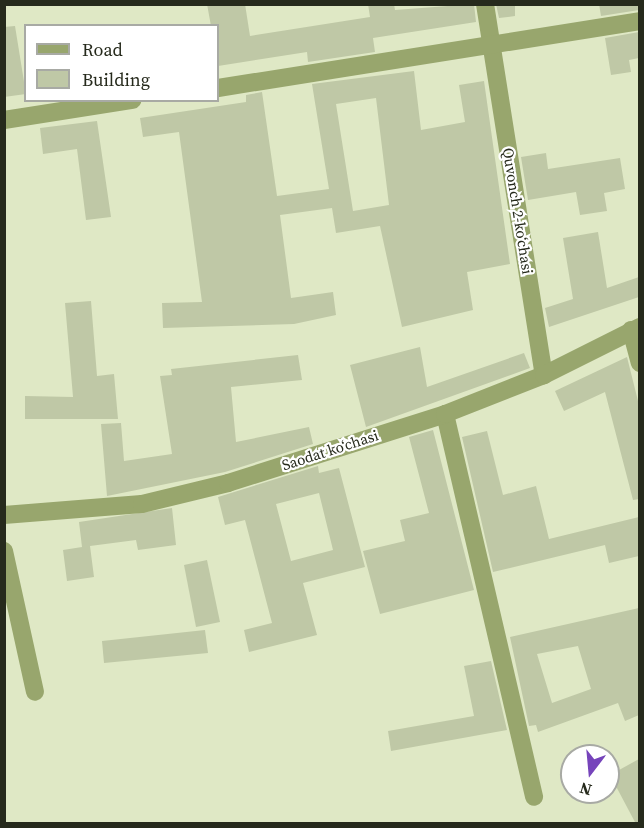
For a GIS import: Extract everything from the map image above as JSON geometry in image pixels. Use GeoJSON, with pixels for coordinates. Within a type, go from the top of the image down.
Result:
{"type":"FeatureCollection","features":[{"type":"Feature","properties":{"kind":"street","name":"Quvonch 2-koʻchasi"},"geometry":{"type":"LineString","coordinates":[[485,4],[544,375]]}},
{"type":"Feature","properties":{"kind":"street"},"geometry":{"type":"LineString","coordinates":[[219,88],[639,21]]}},
{"type":"Feature","properties":{"kind":"street"},"geometry":{"type":"LineString","coordinates":[[4,120],[119,102]]}},
{"type":"Feature","properties":{"kind":"street"},"geometry":{"type":"LineString","coordinates":[[635,328],[639,363]]}},
{"type":"Feature","properties":{"kind":"street","name":"Saodat koʻchasi"},"geometry":{"type":"LineString","coordinates":[[4,515],[142,504],[228,483],[445,414],[544,375],[635,328]]}},
{"type":"Feature","properties":{"kind":"street"},"geometry":{"type":"LineString","coordinates":[[445,414],[534,797]]}},
{"type":"Feature","properties":{"kind":"street"},"geometry":{"type":"LineString","coordinates":[[4,551],[36,692]]}},
{"type":"Feature","properties":{"kind":"building"},"geometry":{"type":"Polygon","coordinates":[[[207,4],[245,4],[250,36],[370,17],[368,4],[394,4],[395,10],[474,4],[476,22],[373,38],[375,52],[308,62],[307,52],[219,66],[219,24],[211,24],[207,4]]]}},
{"type":"Feature","properties":{"kind":"building"},"geometry":{"type":"Polygon","coordinates":[[[496,4],[515,4],[515,16],[499,18],[496,4]]]}},
{"type":"Feature","properties":{"kind":"building"},"geometry":{"type":"Polygon","coordinates":[[[599,4],[639,4],[639,10],[601,16],[599,4]]]}},
{"type":"Feature","properties":{"kind":"building"},"geometry":{"type":"Polygon","coordinates":[[[15,26],[24,94],[4,97],[4,27],[15,26]]]}},
{"type":"Feature","properties":{"kind":"building"},"geometry":{"type":"Polygon","coordinates":[[[639,32],[639,58],[629,60],[631,72],[611,75],[605,38],[639,32]]]}},
{"type":"Feature","properties":{"kind":"building"},"geometry":{"type":"Polygon","coordinates":[[[414,71],[421,130],[465,122],[459,85],[484,81],[510,264],[467,272],[473,310],[402,327],[380,226],[336,233],[332,208],[280,215],[291,298],[333,292],[336,315],[294,324],[163,328],[162,303],[202,302],[179,132],[143,137],[140,118],[246,102],[246,95],[262,92],[277,196],[329,189],[312,84],[414,71]],[[376,98],[336,104],[353,211],[389,205],[376,98]]]}},
{"type":"Feature","properties":{"kind":"building"},"geometry":{"type":"Polygon","coordinates":[[[97,121],[111,217],[86,220],[77,149],[43,154],[40,128],[97,121]]]}},
{"type":"Feature","properties":{"kind":"building"},"geometry":{"type":"Polygon","coordinates":[[[546,153],[548,169],[620,158],[625,189],[604,193],[607,211],[580,215],[576,192],[528,200],[521,157],[546,153]]]}},
{"type":"Feature","properties":{"kind":"building"},"geometry":{"type":"Polygon","coordinates":[[[598,232],[607,288],[639,277],[639,297],[549,327],[545,308],[573,299],[563,238],[598,232]]]}},
{"type":"Feature","properties":{"kind":"building"},"geometry":{"type":"Polygon","coordinates":[[[91,301],[97,376],[114,374],[118,419],[25,419],[25,396],[73,397],[65,303],[91,301]]]}},
{"type":"Feature","properties":{"kind":"building"},"geometry":{"type":"Polygon","coordinates":[[[420,347],[427,387],[524,353],[530,368],[366,427],[350,365],[420,347]]]}},
{"type":"Feature","properties":{"kind":"building"},"geometry":{"type":"Polygon","coordinates":[[[298,355],[302,380],[231,387],[236,442],[309,427],[313,444],[225,472],[107,496],[101,424],[121,423],[124,461],[172,454],[160,376],[172,375],[171,369],[298,355]]]}},
{"type":"Feature","properties":{"kind":"building"},"geometry":{"type":"Polygon","coordinates":[[[627,357],[639,405],[639,499],[633,500],[605,392],[564,411],[555,391],[627,357]]]}},
{"type":"Feature","properties":{"kind":"building"},"geometry":{"type":"Polygon","coordinates":[[[433,430],[474,590],[380,614],[363,551],[405,541],[400,520],[429,513],[409,437],[433,430]]]}},
{"type":"Feature","properties":{"kind":"building"},"geometry":{"type":"Polygon","coordinates":[[[487,431],[503,495],[536,486],[549,539],[639,517],[639,556],[609,563],[605,545],[493,572],[462,437],[487,431]]]}},
{"type":"Feature","properties":{"kind":"building"},"geometry":{"type":"Polygon","coordinates":[[[318,466],[319,473],[339,468],[365,567],[303,583],[317,635],[249,652],[244,630],[272,623],[245,520],[225,525],[218,497],[318,466]],[[319,493],[276,504],[291,561],[333,550],[319,493]]]}},
{"type":"Feature","properties":{"kind":"building"},"geometry":{"type":"Polygon","coordinates":[[[172,508],[176,545],[138,550],[136,540],[90,546],[94,577],[67,581],[63,550],[82,547],[79,522],[172,508]]]}},
{"type":"Feature","properties":{"kind":"building"},"geometry":{"type":"Polygon","coordinates":[[[207,560],[220,622],[196,627],[184,565],[207,560]]]}},
{"type":"Feature","properties":{"kind":"building"},"geometry":{"type":"Polygon","coordinates":[[[639,608],[639,715],[625,721],[618,703],[538,732],[536,725],[529,726],[510,637],[639,608]],[[578,646],[537,654],[552,703],[591,689],[578,646]]]}},
{"type":"Feature","properties":{"kind":"building"},"geometry":{"type":"Polygon","coordinates":[[[205,630],[208,653],[104,663],[102,641],[205,630]]]}},
{"type":"Feature","properties":{"kind":"building"},"geometry":{"type":"Polygon","coordinates":[[[491,661],[507,730],[391,751],[388,731],[474,716],[464,666],[491,661]]]}},
{"type":"Feature","properties":{"kind":"building"},"geometry":{"type":"Polygon","coordinates":[[[639,759],[639,824],[636,824],[620,794],[620,769],[639,759]]]}}]}
